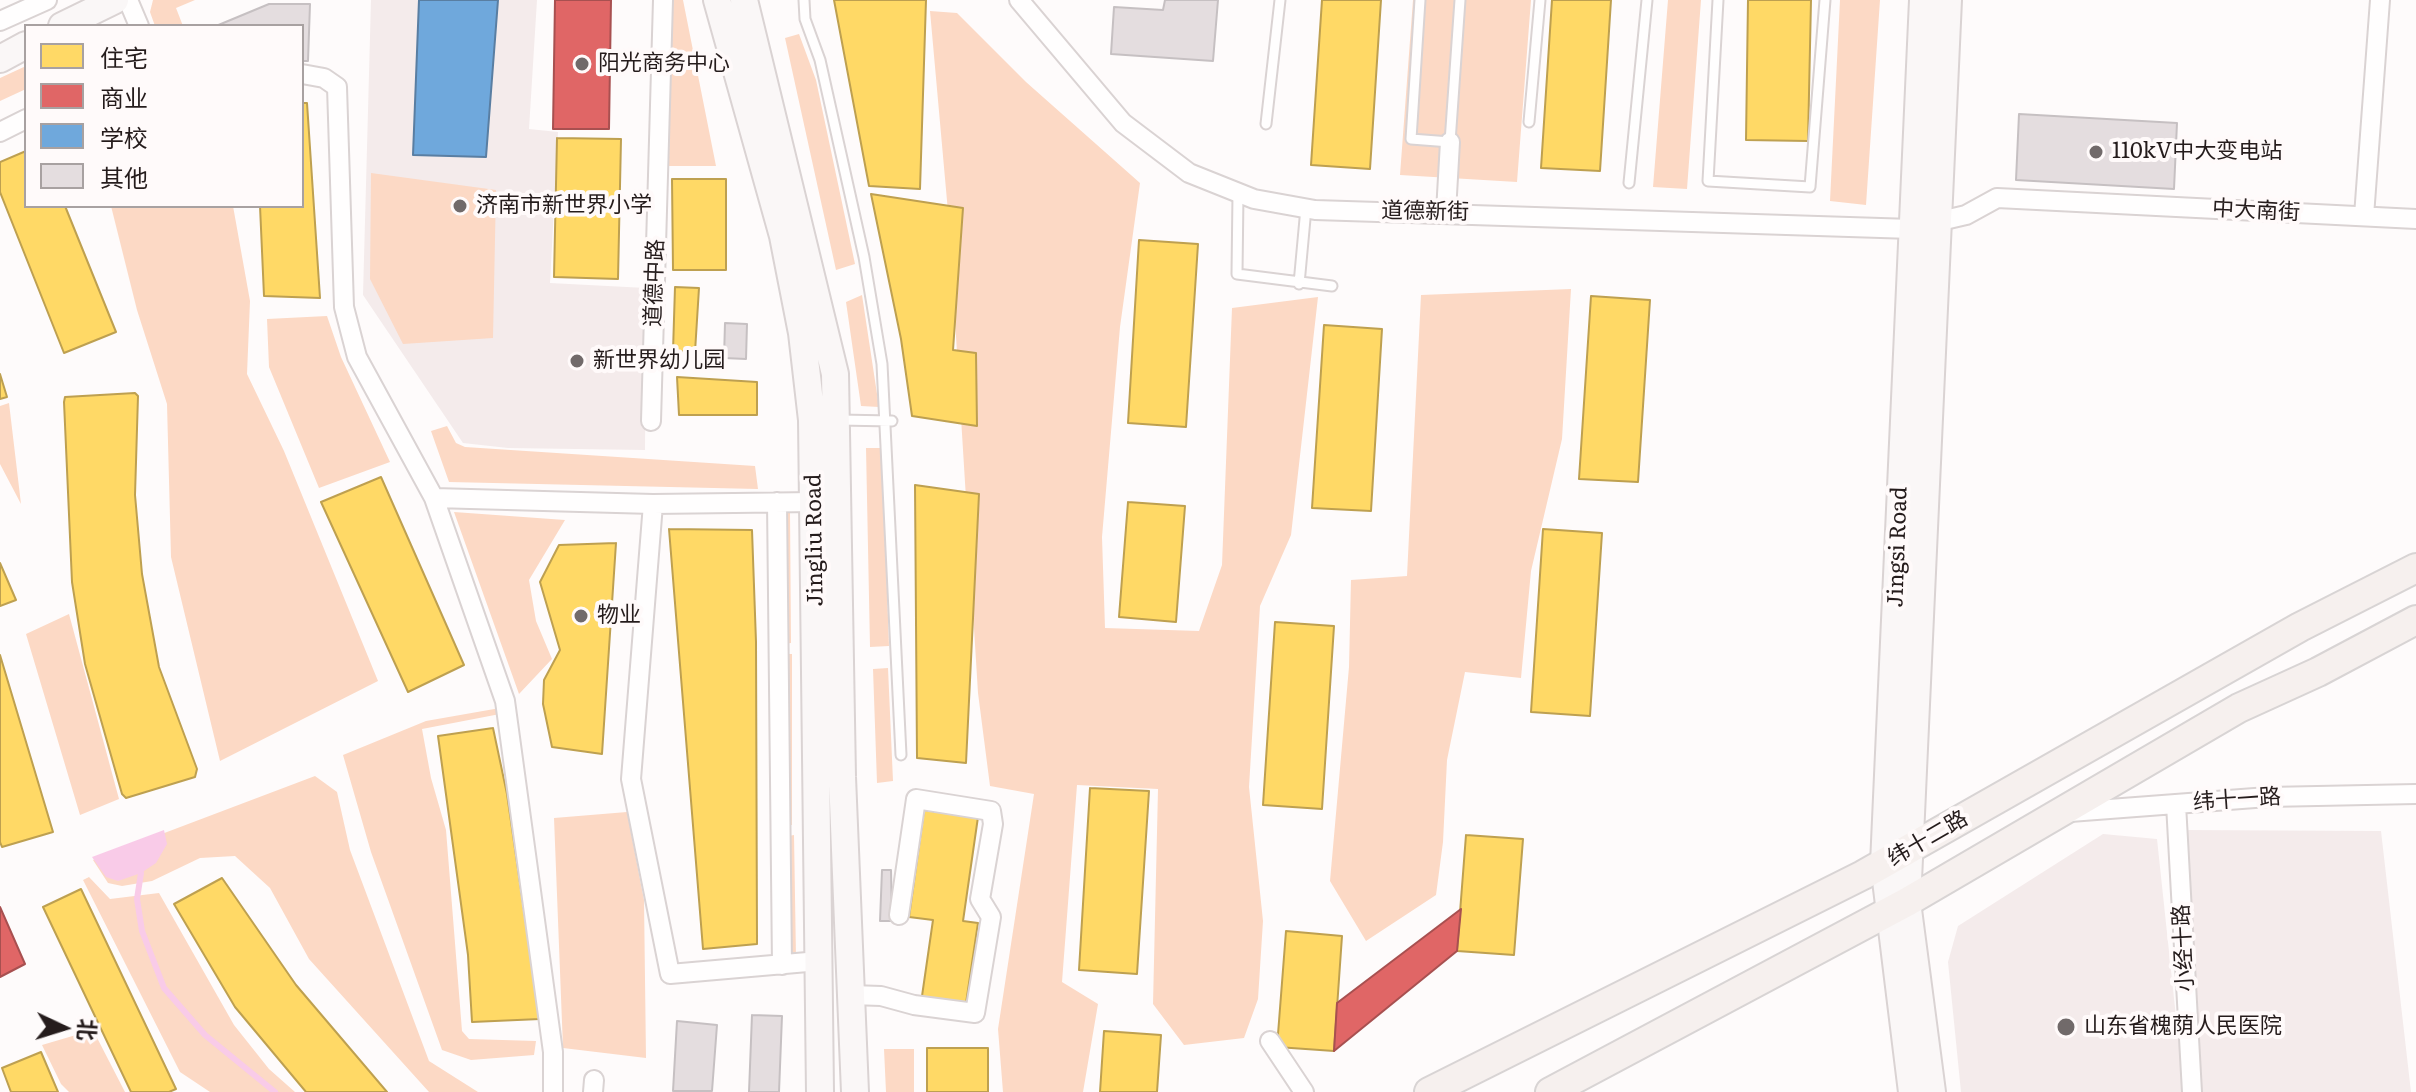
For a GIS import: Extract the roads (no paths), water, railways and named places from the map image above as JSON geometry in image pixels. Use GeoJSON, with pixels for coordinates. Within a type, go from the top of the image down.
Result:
{"type":"FeatureCollection","features":[{"type":"Feature","properties":{"kind":"main road"},"geometry":{"type":"LineString","coordinates":[[71,24],[115,0]]}},
{"type":"Feature","properties":{"kind":"main road","name":"Jingliu Road"},"geometry":{"type":"LineString","coordinates":[[717,0],[769,180],[800,319],[812,420],[820,1092]]}},
{"type":"Feature","properties":{"kind":"main road","name":"Jingliu Road"},"geometry":{"type":"LineString","coordinates":[[744,0],[835,374],[842,777],[855,1092]]}},
{"type":"Feature","properties":{"kind":"main road","name":"Jingsi Road"},"geometry":{"type":"LineString","coordinates":[[1912,1092],[1898,906],[1912,848],[1924,225],[1923,0]]}},
{"type":"Feature","properties":{"kind":"main road","name":"Jingsi Road"},"geometry":{"type":"LineString","coordinates":[[1932,1092],[1898,906],[1884,864],[1924,225],[1948,0]]}},
{"type":"Feature","properties":{"kind":"main road"},"geometry":{"type":"LineString","coordinates":[[0,59],[24,46]]}},
{"type":"Feature","properties":{"kind":"main road","name":"纬十二路"},"geometry":{"type":"LineString","coordinates":[[1429,1092],[1884,864],[2300,627],[2416,568]]}},
{"type":"Feature","properties":{"kind":"main road","name":"纬十二路"},"geometry":{"type":"LineString","coordinates":[[1550,1092],[1898,906],[2239,708],[2318,672],[2416,620]]}},
{"type":"Feature","properties":{"kind":"street"},"geometry":{"type":"LineString","coordinates":[[0,21],[47,0]]}},
{"type":"Feature","properties":{"kind":"street"},"geometry":{"type":"LineString","coordinates":[[128,0],[138,24]]}},
{"type":"Feature","properties":{"kind":"street","name":"道德中路"},"geometry":{"type":"LineString","coordinates":[[651,421],[663,0]]}},
{"type":"Feature","properties":{"kind":"street","name":"道德新街"},"geometry":{"type":"LineString","coordinates":[[1019,0],[1123,123],[1189,173],[1238,193],[1306,208],[1924,225]]}},
{"type":"Feature","properties":{"kind":"street"},"geometry":{"type":"LineString","coordinates":[[2364,216],[2380,0]]}},
{"type":"Feature","properties":{"kind":"street"},"geometry":{"type":"LineString","coordinates":[[304,74],[324,78],[337,87],[344,307],[357,357],[434,498],[505,701],[553,1052],[553,1092]]}},
{"type":"Feature","properties":{"kind":"street"},"geometry":{"type":"LineString","coordinates":[[0,132],[24,120]]}},
{"type":"Feature","properties":{"kind":"street"},"geometry":{"type":"LineString","coordinates":[[1446,212],[1450,142]]}},
{"type":"Feature","properties":{"kind":"street","name":"中大南街"},"geometry":{"type":"LineString","coordinates":[[1924,225],[1954,220],[1997,198],[2416,219]]}},
{"type":"Feature","properties":{"kind":"street"},"geometry":{"type":"LineString","coordinates":[[434,498],[653,504],[815,502]]}},
{"type":"Feature","properties":{"kind":"street"},"geometry":{"type":"LineString","coordinates":[[777,502],[782,965]]}},
{"type":"Feature","properties":{"kind":"street"},"geometry":{"type":"LineString","coordinates":[[653,504],[631,779],[670,974],[819,961]]}},
{"type":"Feature","properties":{"kind":"street","name":"纬十一路"},"geometry":{"type":"LineString","coordinates":[[2059,814],[2268,797],[2416,794]]}},
{"type":"Feature","properties":{"kind":"street"},"geometry":{"type":"LineString","coordinates":[[851,995],[881,996],[914,1005],[975,1013],[991,917],[980,899],[993,824],[991,811],[916,799],[899,915]]}},
{"type":"Feature","properties":{"kind":"street","name":"小经十路"},"geometry":{"type":"LineString","coordinates":[[2176,804],[2192,1092]]}},
{"type":"Feature","properties":{"kind":"street"},"geometry":{"type":"LineString","coordinates":[[1270,1041],[1304,1092]]}},
{"type":"Feature","properties":{"kind":"lane"},"geometry":{"type":"LineString","coordinates":[[804,0],[805,19],[820,60],[864,257],[882,364],[889,421],[901,755]]}},
{"type":"Feature","properties":{"kind":"lane"},"geometry":{"type":"LineString","coordinates":[[1266,124],[1280,0]]}},
{"type":"Feature","properties":{"kind":"lane"},"geometry":{"type":"LineString","coordinates":[[1420,0],[1411,139],[1450,142],[1460,0]]}},
{"type":"Feature","properties":{"kind":"lane"},"geometry":{"type":"LineString","coordinates":[[1529,122],[1540,0]]}},
{"type":"Feature","properties":{"kind":"lane"},"geometry":{"type":"LineString","coordinates":[[1629,183],[1647,0]]}},
{"type":"Feature","properties":{"kind":"lane"},"geometry":{"type":"LineString","coordinates":[[1718,0],[1708,181],[1810,187],[1825,0]]}},
{"type":"Feature","properties":{"kind":"lane"},"geometry":{"type":"LineString","coordinates":[[1238,193],[1237,274],[1332,286]]}},
{"type":"Feature","properties":{"kind":"lane"},"geometry":{"type":"LineString","coordinates":[[1299,284],[1306,208]]}},
{"type":"Feature","properties":{"kind":"lane"},"geometry":{"type":"LineString","coordinates":[[836,420],[889,421]]}},
{"type":"Feature","properties":{"kind":"waterway"},"geometry":{"type":"LineString","coordinates":[[141,873],[137,899],[142,931],[164,988],[205,1035],[275,1092]]}},
{"type":"Feature","properties":{"kind":"place","name":"阳光商务中心"},"geometry":{"type":"Point","coordinates":[582,64]}},
{"type":"Feature","properties":{"kind":"place","name":"110kV中大变电站"},"geometry":{"type":"Point","coordinates":[2096,152]}},
{"type":"Feature","properties":{"kind":"place","name":"济南市新世界小学"},"geometry":{"type":"Point","coordinates":[460,206]}},
{"type":"Feature","properties":{"kind":"place","name":"新世界幼儿园"},"geometry":{"type":"Point","coordinates":[577,361]}},
{"type":"Feature","properties":{"kind":"place","name":"物业"},"geometry":{"type":"Point","coordinates":[581,616]}},
{"type":"Feature","properties":{"kind":"place","name":"山东省槐荫人民医院"},"geometry":{"type":"Point","coordinates":[2066,1027]}}]}
